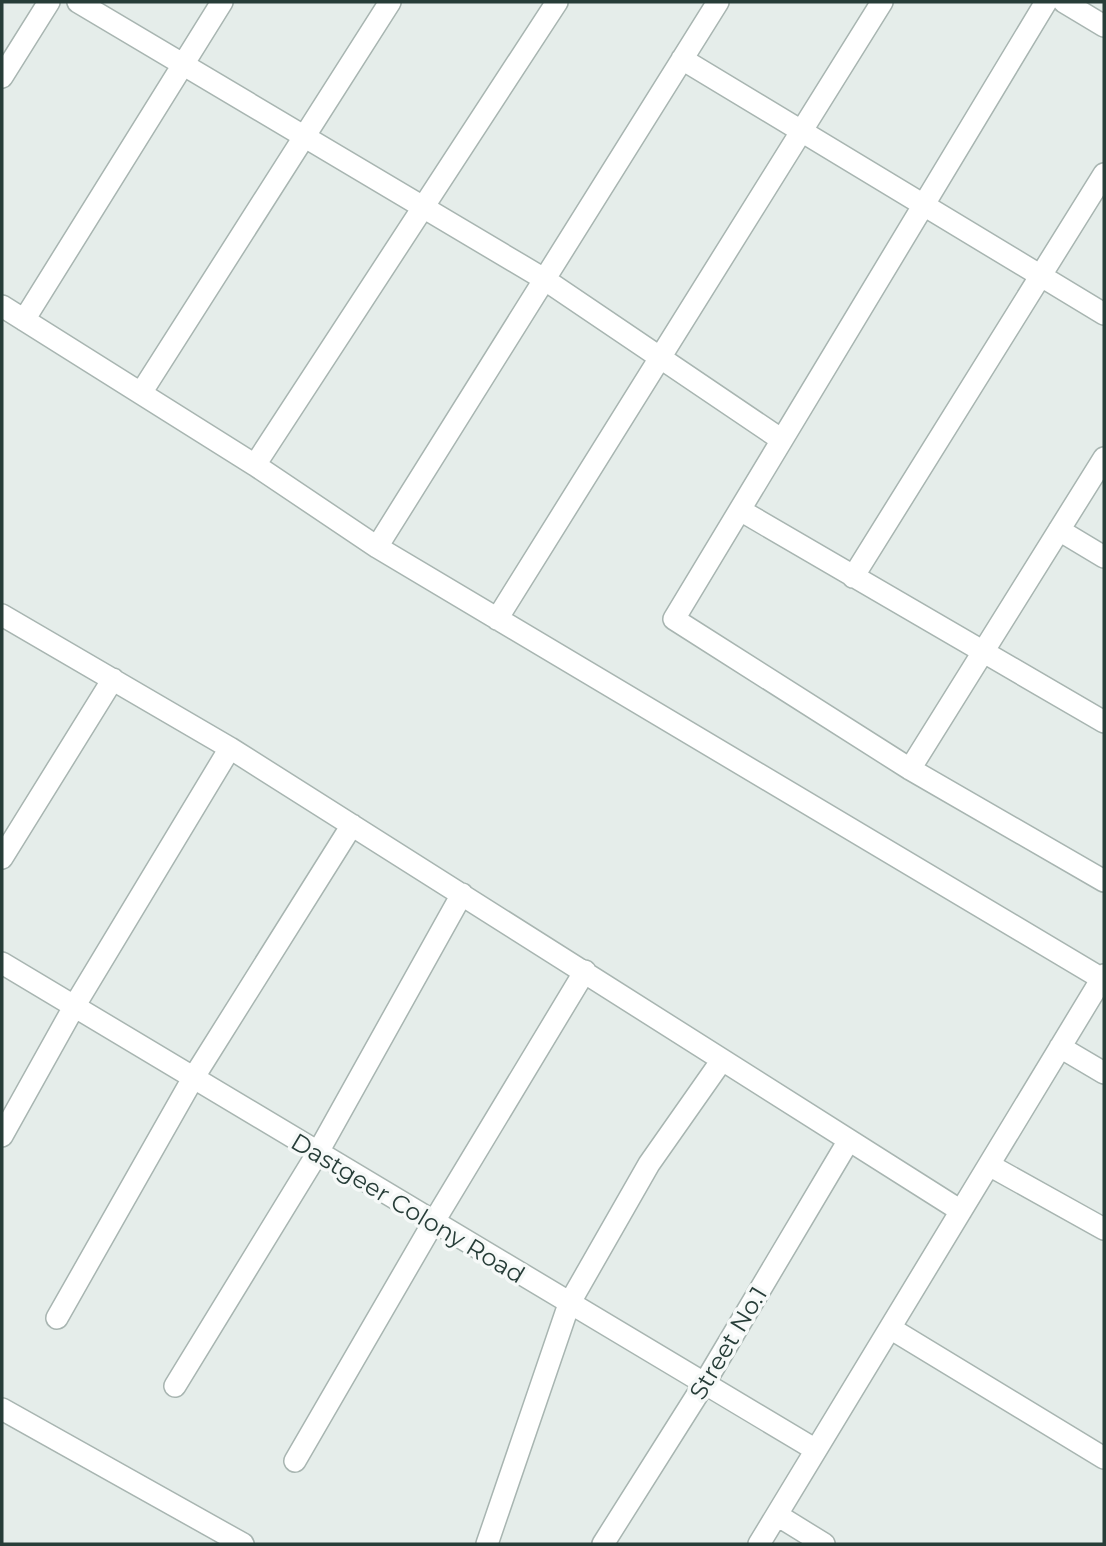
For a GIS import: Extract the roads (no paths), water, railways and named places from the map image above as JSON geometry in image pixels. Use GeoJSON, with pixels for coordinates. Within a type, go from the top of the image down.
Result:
{"type":"FeatureCollection","features":[{"type":"Feature","properties":{"kind":"street"},"geometry":{"type":"LineString","coordinates":[[2,77],[49,2]]}},
{"type":"Feature","properties":{"kind":"street"},"geometry":{"type":"LineString","coordinates":[[78,2],[544,279],[782,440]]}},
{"type":"Feature","properties":{"kind":"street"},"geometry":{"type":"LineString","coordinates":[[24,320],[222,2]]}},
{"type":"Feature","properties":{"kind":"street"},"geometry":{"type":"LineString","coordinates":[[141,393],[390,2]]}},
{"type":"Feature","properties":{"kind":"street"},"geometry":{"type":"LineString","coordinates":[[256,465],[557,2]]}},
{"type":"Feature","properties":{"kind":"street"},"geometry":{"type":"LineString","coordinates":[[377,547],[718,2]]}},
{"type":"Feature","properties":{"kind":"street"},"geometry":{"type":"LineString","coordinates":[[497,619],[882,2]]}},
{"type":"Feature","properties":{"kind":"street"},"geometry":{"type":"LineString","coordinates":[[1046,2],[674,619],[910,769],[1104,881]]}},
{"type":"Feature","properties":{"kind":"street"},"geometry":{"type":"LineString","coordinates":[[1064,2],[1104,26]]}},
{"type":"Feature","properties":{"kind":"street"},"geometry":{"type":"LineString","coordinates":[[682,59],[1104,314]]}},
{"type":"Feature","properties":{"kind":"street"},"geometry":{"type":"LineString","coordinates":[[853,577],[1104,174]]}},
{"type":"Feature","properties":{"kind":"street"},"geometry":{"type":"LineString","coordinates":[[2,306],[256,465],[377,547],[1103,978],[759,1544]]}},
{"type":"Feature","properties":{"kind":"street"},"geometry":{"type":"LineString","coordinates":[[910,769],[1104,458]]}},
{"type":"Feature","properties":{"kind":"street"},"geometry":{"type":"LineString","coordinates":[[740,510],[1104,722]]}},
{"type":"Feature","properties":{"kind":"street"},"geometry":{"type":"LineString","coordinates":[[1059,530],[1104,557]]}},
{"type":"Feature","properties":{"kind":"street"},"geometry":{"type":"LineString","coordinates":[[4,621],[114,679],[230,748],[961,1211]]}},
{"type":"Feature","properties":{"kind":"street"},"geometry":{"type":"LineString","coordinates":[[2,858],[114,679]]}},
{"type":"Feature","properties":{"kind":"street"},"geometry":{"type":"LineString","coordinates":[[2,1136],[75,1006],[230,748]]}},
{"type":"Feature","properties":{"kind":"street"},"geometry":{"type":"LineString","coordinates":[[57,1318],[192,1080],[352,825]]}},
{"type":"Feature","properties":{"kind":"street"},"geometry":{"type":"LineString","coordinates":[[176,1386],[317,1154],[462,894]]}},
{"type":"Feature","properties":{"kind":"street","name":"Dastgeer Colony Road"},"geometry":{"type":"LineString","coordinates":[[2,963],[192,1080],[816,1450]]}},
{"type":"Feature","properties":{"kind":"street"},"geometry":{"type":"LineString","coordinates":[[295,1461],[433,1223],[585,971]]}},
{"type":"Feature","properties":{"kind":"street"},"geometry":{"type":"LineString","coordinates":[[1060,1048],[1104,1073]]}},
{"type":"Feature","properties":{"kind":"street"},"geometry":{"type":"LineString","coordinates":[[487,1544],[569,1304],[649,1164],[722,1060]]}},
{"type":"Feature","properties":{"kind":"street","name":"Street No.1"},"geometry":{"type":"LineString","coordinates":[[603,1544],[704,1384],[849,1140]]}},
{"type":"Feature","properties":{"kind":"street"},"geometry":{"type":"LineString","coordinates":[[989,1165],[1104,1229]]}},
{"type":"Feature","properties":{"kind":"street"},"geometry":{"type":"LineString","coordinates":[[890,1328],[1104,1458]]}},
{"type":"Feature","properties":{"kind":"street"},"geometry":{"type":"LineString","coordinates":[[2,1409],[243,1544]]}},
{"type":"Feature","properties":{"kind":"street"},"geometry":{"type":"LineString","coordinates":[[777,1515],[824,1544]]}}]}
